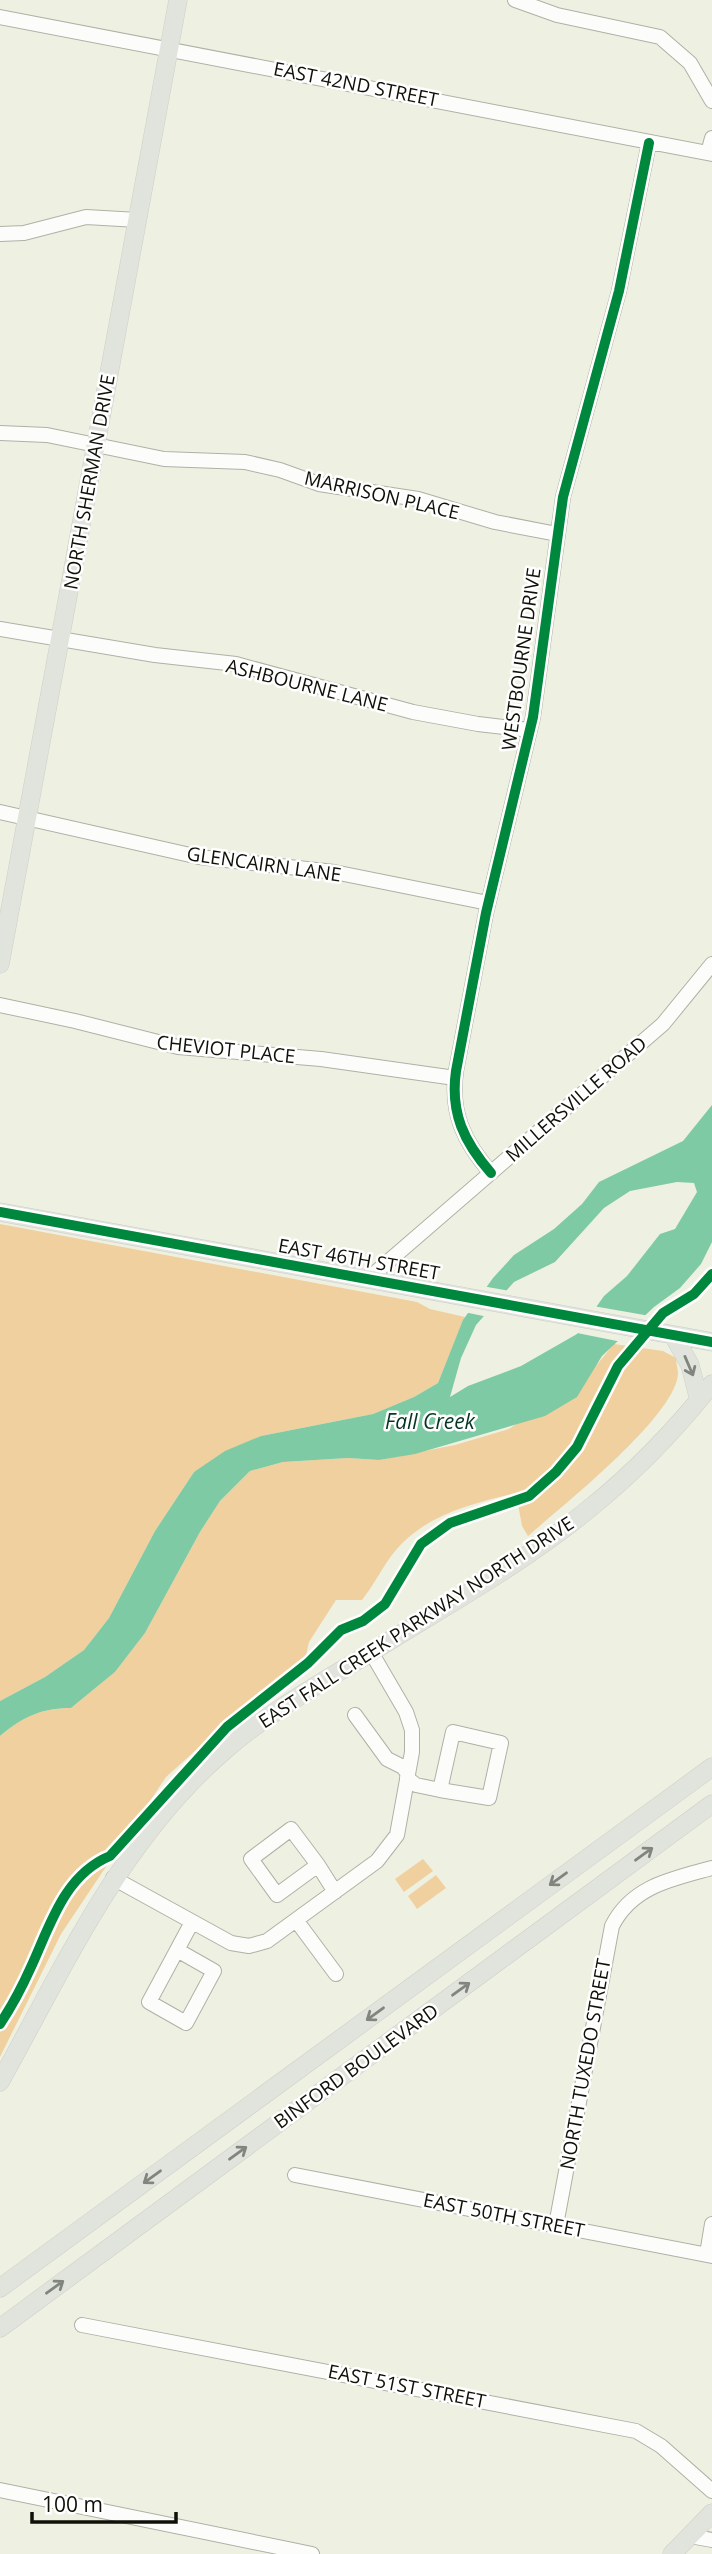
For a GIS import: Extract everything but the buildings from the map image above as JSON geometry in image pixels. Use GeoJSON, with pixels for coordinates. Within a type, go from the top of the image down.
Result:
{"type":"FeatureCollection","features":[{"type":"Feature","properties":{"kind":"main road","name":"NORTH SHERMAN DRIVE"},"geometry":{"type":"LineString","coordinates":[[0,964],[178,0]]}},
{"type":"Feature","properties":{"kind":"main road","name":"EAST 46TH STREET"},"geometry":{"type":"LineString","coordinates":[[0,1212],[712,1342]]}},
{"type":"Feature","properties":{"kind":"main road"},"geometry":{"type":"LineString","coordinates":[[665,1334],[690,1365],[699,1400]]}},
{"type":"Feature","properties":{"kind":"main road","name":"EAST FALL CREEK PARKWAY NORTH DRIVE"},"geometry":{"type":"LineString","coordinates":[[0,2082],[113,1878],[161,1814],[226,1749],[282,1705],[494,1576],[582,1515],[632,1471],[712,1384]]}},
{"type":"Feature","properties":{"kind":"main road","name":"BINFORD BOULEVARD"},"geometry":{"type":"LineString","coordinates":[[0,2288],[712,1767]]}},
{"type":"Feature","properties":{"kind":"main road","name":"BINFORD BOULEVARD"},"geometry":{"type":"LineString","coordinates":[[0,2328],[712,1804]]}},
{"type":"Feature","properties":{"kind":"main road"},"geometry":{"type":"LineString","coordinates":[[672,2554],[712,2513]]}},
{"type":"Feature","properties":{"kind":"street"},"geometry":{"type":"LineString","coordinates":[[515,0],[557,15],[660,37],[690,62],[712,101]]}},
{"type":"Feature","properties":{"kind":"street","name":"EAST 42ND STREET"},"geometry":{"type":"LineString","coordinates":[[0,17],[649,144],[710,153]]}},
{"type":"Feature","properties":{"kind":"street"},"geometry":{"type":"LineString","coordinates":[[710,153],[712,138]]}},
{"type":"Feature","properties":{"kind":"street","name":"WESTBOURNE DRIVE"},"geometry":{"type":"LineString","coordinates":[[491,1173],[471,1149],[459,1126],[454,1104],[455,1078],[488,904],[530,730],[556,534],[572,461],[623,274],[649,144]]}},
{"type":"Feature","properties":{"kind":"street"},"geometry":{"type":"LineString","coordinates":[[0,234],[24,233],[73,219],[95,216],[138,220]]}},
{"type":"Feature","properties":{"kind":"street","name":"MARRISON PLACE"},"geometry":{"type":"LineString","coordinates":[[0,433],[47,435],[164,459],[245,462],[280,470],[319,484],[418,499],[508,525],[556,534]]}},
{"type":"Feature","properties":{"kind":"street","name":"ASHBOURNE LANE"},"geometry":{"type":"LineString","coordinates":[[0,629],[29,636],[61,638],[155,655],[236,664],[413,712],[530,730]]}},
{"type":"Feature","properties":{"kind":"street","name":"GLENCAIRN LANE"},"geometry":{"type":"LineString","coordinates":[[0,811],[199,857],[334,872],[488,904]]}},
{"type":"Feature","properties":{"kind":"street","name":"MILLERSVILLE ROAD"},"geometry":{"type":"LineString","coordinates":[[368,1279],[663,1024],[712,964]]}},
{"type":"Feature","properties":{"kind":"street","name":"CHEVIOT PLACE"},"geometry":{"type":"LineString","coordinates":[[0,1005],[178,1047],[321,1059],[455,1078]]}},
{"type":"Feature","properties":{"kind":"street"},"geometry":{"type":"LineString","coordinates":[[113,1878],[231,1943],[249,1947],[267,1941],[377,1861],[391,1846],[398,1830],[413,1743],[411,1725],[371,1652]]}},
{"type":"Feature","properties":{"kind":"street"},"geometry":{"type":"LineString","coordinates":[[355,1715],[387,1759],[403,1767],[416,1785],[440,1790],[489,1798],[500,1741],[451,1733],[440,1790]]}},
{"type":"Feature","properties":{"kind":"street"},"geometry":{"type":"LineString","coordinates":[[318,1865],[277,1895],[251,1859],[291,1829],[318,1865],[335,1892]]}},
{"type":"Feature","properties":{"kind":"street","name":"NORTH TUXEDO STREET"},"geometry":{"type":"LineString","coordinates":[[556,2225],[608,1939],[624,1907],[638,1894],[657,1884],[712,1868]]}},
{"type":"Feature","properties":{"kind":"street"},"geometry":{"type":"LineString","coordinates":[[296,1920],[336,1974]]}},
{"type":"Feature","properties":{"kind":"street"},"geometry":{"type":"LineString","coordinates":[[177,1950],[214,1971],[186,2024],[149,2002],[192,1922]]}},
{"type":"Feature","properties":{"kind":"street","name":"EAST 50TH STREET"},"geometry":{"type":"LineString","coordinates":[[295,2175],[709,2255]]}},
{"type":"Feature","properties":{"kind":"street"},"geometry":{"type":"LineString","coordinates":[[709,2255],[712,2224]]}},
{"type":"Feature","properties":{"kind":"street","name":"EAST 51ST STREET"},"geometry":{"type":"LineString","coordinates":[[82,2325],[636,2431],[661,2446],[712,2491]]}},
{"type":"Feature","properties":{"kind":"street"},"geometry":{"type":"LineString","coordinates":[[0,2490],[312,2554]]}},
{"type":"Feature","properties":{"kind":"street"},"geometry":{"type":"LineString","coordinates":[[690,2536],[712,2540]]}},
{"type":"Feature","properties":{"kind":"shaded area"},"geometry":{"type":"Polygon","coordinates":[[[0,1224],[417,1302],[430,1309],[465,1317],[438,1383],[414,1397],[373,1414],[261,1436],[194,1472],[155,1531],[109,1618],[84,1650],[45,1677],[0,1701],[0,1224]]]}},
{"type":"Feature","properties":{"kind":"shaded area"},"geometry":{"type":"Polygon","coordinates":[[[614,1344],[663,1351],[676,1358],[678,1374],[672,1392],[638,1437],[528,1536],[522,1526],[516,1493],[466,1506],[421,1527],[408,1538],[391,1556],[362,1600],[336,1600],[309,1642],[304,1664],[206,1741],[166,1777],[61,1934],[0,2057],[0,1736],[33,1715],[71,1708],[115,1672],[145,1633],[220,1501],[250,1471],[283,1462],[348,1458],[379,1460],[455,1445],[509,1429],[590,1373],[614,1344]]]}},
{"type":"Feature","properties":{"kind":"shaded area"},"geometry":{"type":"Polygon","coordinates":[[[423,1859],[433,1871],[404,1892],[395,1879],[423,1859]]]}},
{"type":"Feature","properties":{"kind":"shaded area"},"geometry":{"type":"Polygon","coordinates":[[[436,1875],[446,1888],[417,1909],[408,1896],[436,1875]]]}},
{"type":"Feature","properties":{"kind":"water","name":"Fall Creek"},"geometry":{"type":"Polygon","coordinates":[[[712,1105],[712,1242],[701,1264],[680,1288],[654,1307],[602,1356],[577,1397],[545,1416],[415,1454],[379,1460],[348,1458],[283,1462],[250,1471],[220,1501],[145,1633],[115,1672],[71,1708],[33,1715],[0,1736],[0,1701],[45,1677],[84,1650],[109,1618],[155,1531],[194,1472],[225,1451],[261,1436],[373,1414],[414,1397],[438,1383],[463,1320],[493,1278],[514,1255],[554,1229],[582,1204],[599,1182],[683,1141],[712,1105]],[[677,1182],[630,1191],[604,1208],[555,1262],[514,1282],[476,1325],[461,1358],[450,1397],[468,1386],[521,1366],[577,1334],[604,1296],[627,1276],[660,1234],[675,1229],[697,1192],[694,1183],[677,1182]]]}},
{"type":"Feature","properties":{"kind":"pier"},"geometry":{"type":"Polygon","coordinates":[[[482,1286],[510,1291],[488,1317],[464,1312],[482,1286]]]}},
{"type":"Feature","properties":{"kind":"pier"},"geometry":{"type":"Polygon","coordinates":[[[593,1306],[650,1316],[622,1342],[572,1332],[593,1306]]]}},
{"type":"Feature","properties":{"kind":"cycle path"},"geometry":{"type":"LineString","coordinates":[[491,1173],[473,1150],[461,1126],[455,1100],[456,1071],[486,913],[533,717],[563,497],[619,291],[649,143]]}},
{"type":"Feature","properties":{"kind":"cycle path"},"geometry":{"type":"LineString","coordinates":[[0,1212],[712,1342]]}},
{"type":"Feature","properties":{"kind":"cycle path"},"geometry":{"type":"LineString","coordinates":[[0,2024],[24,1982],[60,1903],[81,1876],[110,1856],[227,1727],[308,1663],[341,1630],[363,1621],[385,1604],[421,1544],[450,1523],[529,1496],[556,1472],[577,1447],[618,1366],[663,1313],[694,1294],[712,1274]]}}]}
